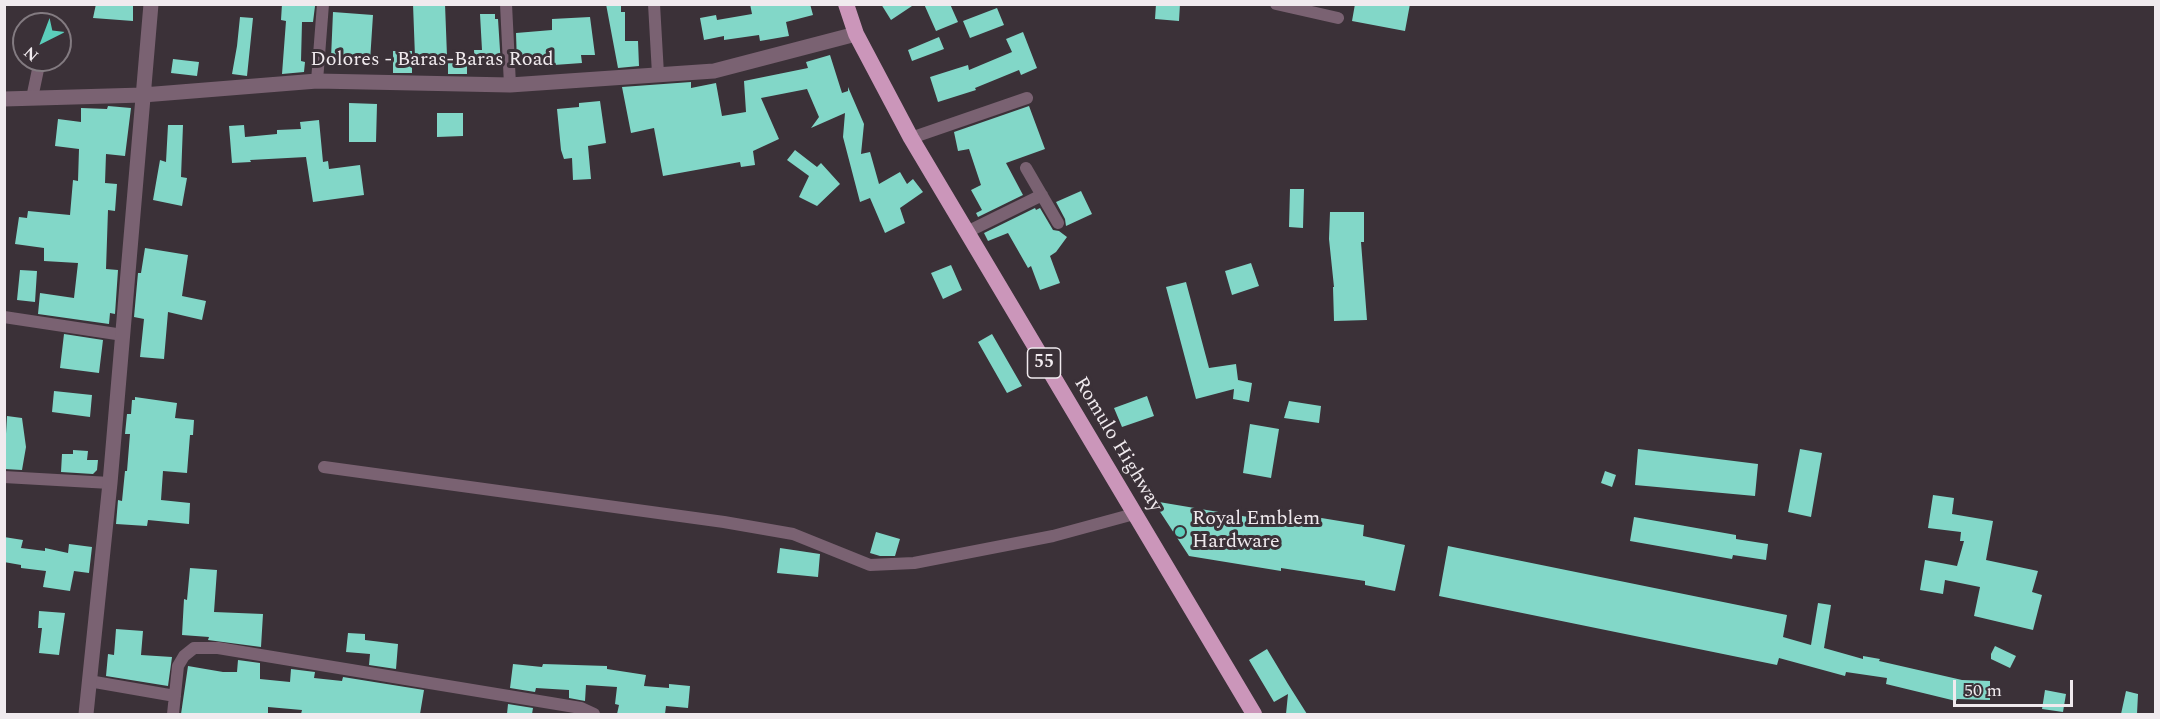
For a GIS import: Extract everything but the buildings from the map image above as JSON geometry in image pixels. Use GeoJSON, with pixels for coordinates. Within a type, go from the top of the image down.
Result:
{"type":"FeatureCollection","features":[{"type":"Feature","properties":{"kind":"highway","name":"Romulo Highway"},"geometry":{"type":"LineString","coordinates":[[846,4],[856,34],[911,138],[1254,714]]}},
{"type":"Feature","properties":{"kind":"street"},"geometry":{"type":"LineString","coordinates":[[86,714],[110,483],[151,4]]}},
{"type":"Feature","properties":{"kind":"street"},"geometry":{"type":"LineString","coordinates":[[317,81],[323,4]]}},
{"type":"Feature","properties":{"kind":"street"},"geometry":{"type":"LineString","coordinates":[[506,4],[510,85]]}},
{"type":"Feature","properties":{"kind":"street"},"geometry":{"type":"LineString","coordinates":[[654,4],[658,75]]}},
{"type":"Feature","properties":{"kind":"street"},"geometry":{"type":"LineString","coordinates":[[1276,4],[1338,18]]}},
{"type":"Feature","properties":{"kind":"street","name":"Dolores - Baras-Baras Road"},"geometry":{"type":"LineString","coordinates":[[4,99],[143,95],[317,81],[510,85],[658,75],[714,70],[856,34]]}},
{"type":"Feature","properties":{"kind":"street"},"geometry":{"type":"LineString","coordinates":[[32,98],[37,72]]}},
{"type":"Feature","properties":{"kind":"street"},"geometry":{"type":"LineString","coordinates":[[911,138],[1027,98]]}},
{"type":"Feature","properties":{"kind":"street"},"geometry":{"type":"LineString","coordinates":[[1026,168],[1058,223]]}},
{"type":"Feature","properties":{"kind":"street"},"geometry":{"type":"LineString","coordinates":[[967,232],[1042,195]]}},
{"type":"Feature","properties":{"kind":"street"},"geometry":{"type":"LineString","coordinates":[[4,317],[123,335]]}},
{"type":"Feature","properties":{"kind":"street"},"geometry":{"type":"LineString","coordinates":[[324,467],[724,522],[793,534],[870,565],[914,564],[1053,536],[1134,514]]}},
{"type":"Feature","properties":{"kind":"street"},"geometry":{"type":"LineString","coordinates":[[4,477],[110,483]]}},
{"type":"Feature","properties":{"kind":"street"},"geometry":{"type":"LineString","coordinates":[[173,714],[178,666],[184,656],[194,648],[218,648],[581,708],[594,714]]}},
{"type":"Feature","properties":{"kind":"street"},"geometry":{"type":"LineString","coordinates":[[89,681],[175,696]]}},
{"type":"Feature","properties":{"kind":"place","name":"Royal Emblem Hardware"},"geometry":{"type":"Point","coordinates":[1180,532]}}]}
